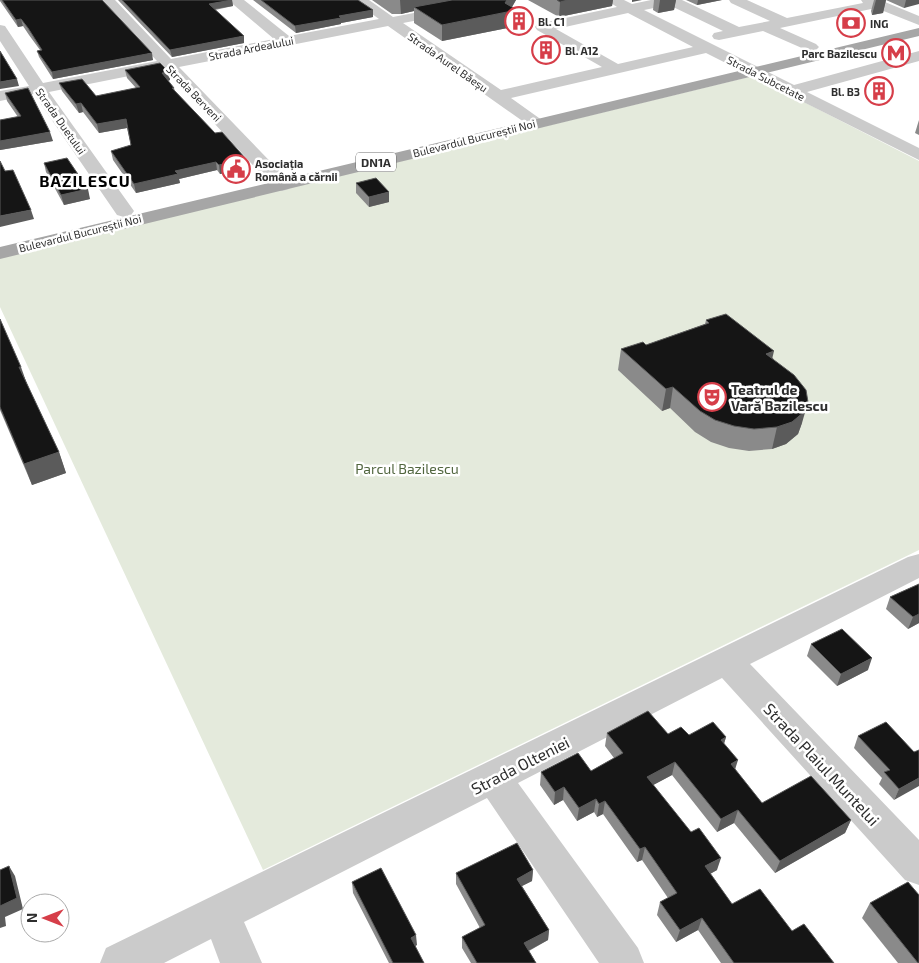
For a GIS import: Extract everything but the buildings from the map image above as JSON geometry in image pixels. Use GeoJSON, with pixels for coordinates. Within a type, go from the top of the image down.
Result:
{"type":"FeatureCollection","features":[{"type":"Feature","properties":{"kind":"main road","name":"Bulevardul Bucureștii Noi"},"geometry":{"type":"LineString","coordinates":[[745,68],[811,47],[919,21]]}},
{"type":"Feature","properties":{"kind":"main road","name":"Bulevardul Bucureștii Noi"},"geometry":{"type":"LineString","coordinates":[[0,253],[277,180],[530,119],[745,68],[919,32]]}},
{"type":"Feature","properties":{"kind":"main road","name":"Bulevardul Bucureștii Noi"},"geometry":{"type":"LineString","coordinates":[[0,240],[124,211],[277,180]]}},
{"type":"Feature","properties":{"kind":"street","name":"Strada Berveni"},"geometry":{"type":"LineString","coordinates":[[107,0],[277,180]]}},
{"type":"Feature","properties":{"kind":"street"},"geometry":{"type":"LineString","coordinates":[[235,0],[285,41]]}},
{"type":"Feature","properties":{"kind":"street","name":"Strada Aurel Băeșu"},"geometry":{"type":"LineString","coordinates":[[360,0],[530,119]]}},
{"type":"Feature","properties":{"kind":"street","name":"Strada Subcetate"},"geometry":{"type":"LineString","coordinates":[[613,0],[919,155]]}},
{"type":"Feature","properties":{"kind":"street"},"geometry":{"type":"LineString","coordinates":[[616,69],[543,27],[671,0],[737,32]]}},
{"type":"Feature","properties":{"kind":"street"},"geometry":{"type":"LineString","coordinates":[[736,0],[786,23]]}},
{"type":"Feature","properties":{"kind":"street"},"geometry":{"type":"LineString","coordinates":[[497,96],[616,69],[701,45],[737,32],[768,28],[872,2],[919,21]]}},
{"type":"Feature","properties":{"kind":"street","name":"Strada Ardealului"},"geometry":{"type":"LineString","coordinates":[[0,96],[432,13],[499,4]]}},
{"type":"Feature","properties":{"kind":"street"},"geometry":{"type":"LineString","coordinates":[[432,13],[446,22],[470,18]]}},
{"type":"Feature","properties":{"kind":"street"},"geometry":{"type":"LineString","coordinates":[[768,28],[811,47]]}},
{"type":"Feature","properties":{"kind":"street","name":"Strada Duetului"},"geometry":{"type":"LineString","coordinates":[[0,29],[124,211]]}},
{"type":"Feature","properties":{"kind":"street"},"geometry":{"type":"LineString","coordinates":[[792,91],[919,56]]}},
{"type":"Feature","properties":{"kind":"street","name":"Strada Olteniei"},"geometry":{"type":"LineString","coordinates":[[121,963],[918,567]]}},
{"type":"Feature","properties":{"kind":"street","name":"Strada Plaiul Muntelui"},"geometry":{"type":"LineString","coordinates":[[726,661],[919,867]]}},
{"type":"Feature","properties":{"kind":"street"},"geometry":{"type":"LineString","coordinates":[[494,778],[623,963]]}},
{"type":"Feature","properties":{"kind":"street"},"geometry":{"type":"LineString","coordinates":[[220,914],[241,963]]}},
{"type":"Feature","properties":{"kind":"green space","name":"Parcul Bazilescu"},"geometry":{"type":"Polygon","coordinates":[[[753,76],[919,161],[919,550],[263,870],[0,307],[0,258],[753,76]]]}},
{"type":"Feature","properties":{"kind":"place","name":"Bl. C1"},"geometry":{"type":"Point","coordinates":[519,21]}},
{"type":"Feature","properties":{"kind":"place","name":"ING"},"geometry":{"type":"Point","coordinates":[851,23]}},
{"type":"Feature","properties":{"kind":"place","name":"Bl. A12"},"geometry":{"type":"Point","coordinates":[546,50]}},
{"type":"Feature","properties":{"kind":"place","name":"Parc Bazilescu"},"geometry":{"type":"Point","coordinates":[896,53]}},
{"type":"Feature","properties":{"kind":"place","name":"Bl. B3"},"geometry":{"type":"Point","coordinates":[879,91]}},
{"type":"Feature","properties":{"kind":"place","name":"Asociația Română a cărnii"},"geometry":{"type":"Point","coordinates":[236,169]}},
{"type":"Feature","properties":{"kind":"place","name":"Teatrul de Vară Bazilescu"},"geometry":{"type":"Point","coordinates":[712,397]}},
{"type":"Feature","properties":{"kind":"district","name":"BAZILESCU"},"geometry":{"type":"Point","coordinates":[85,180]}}]}
